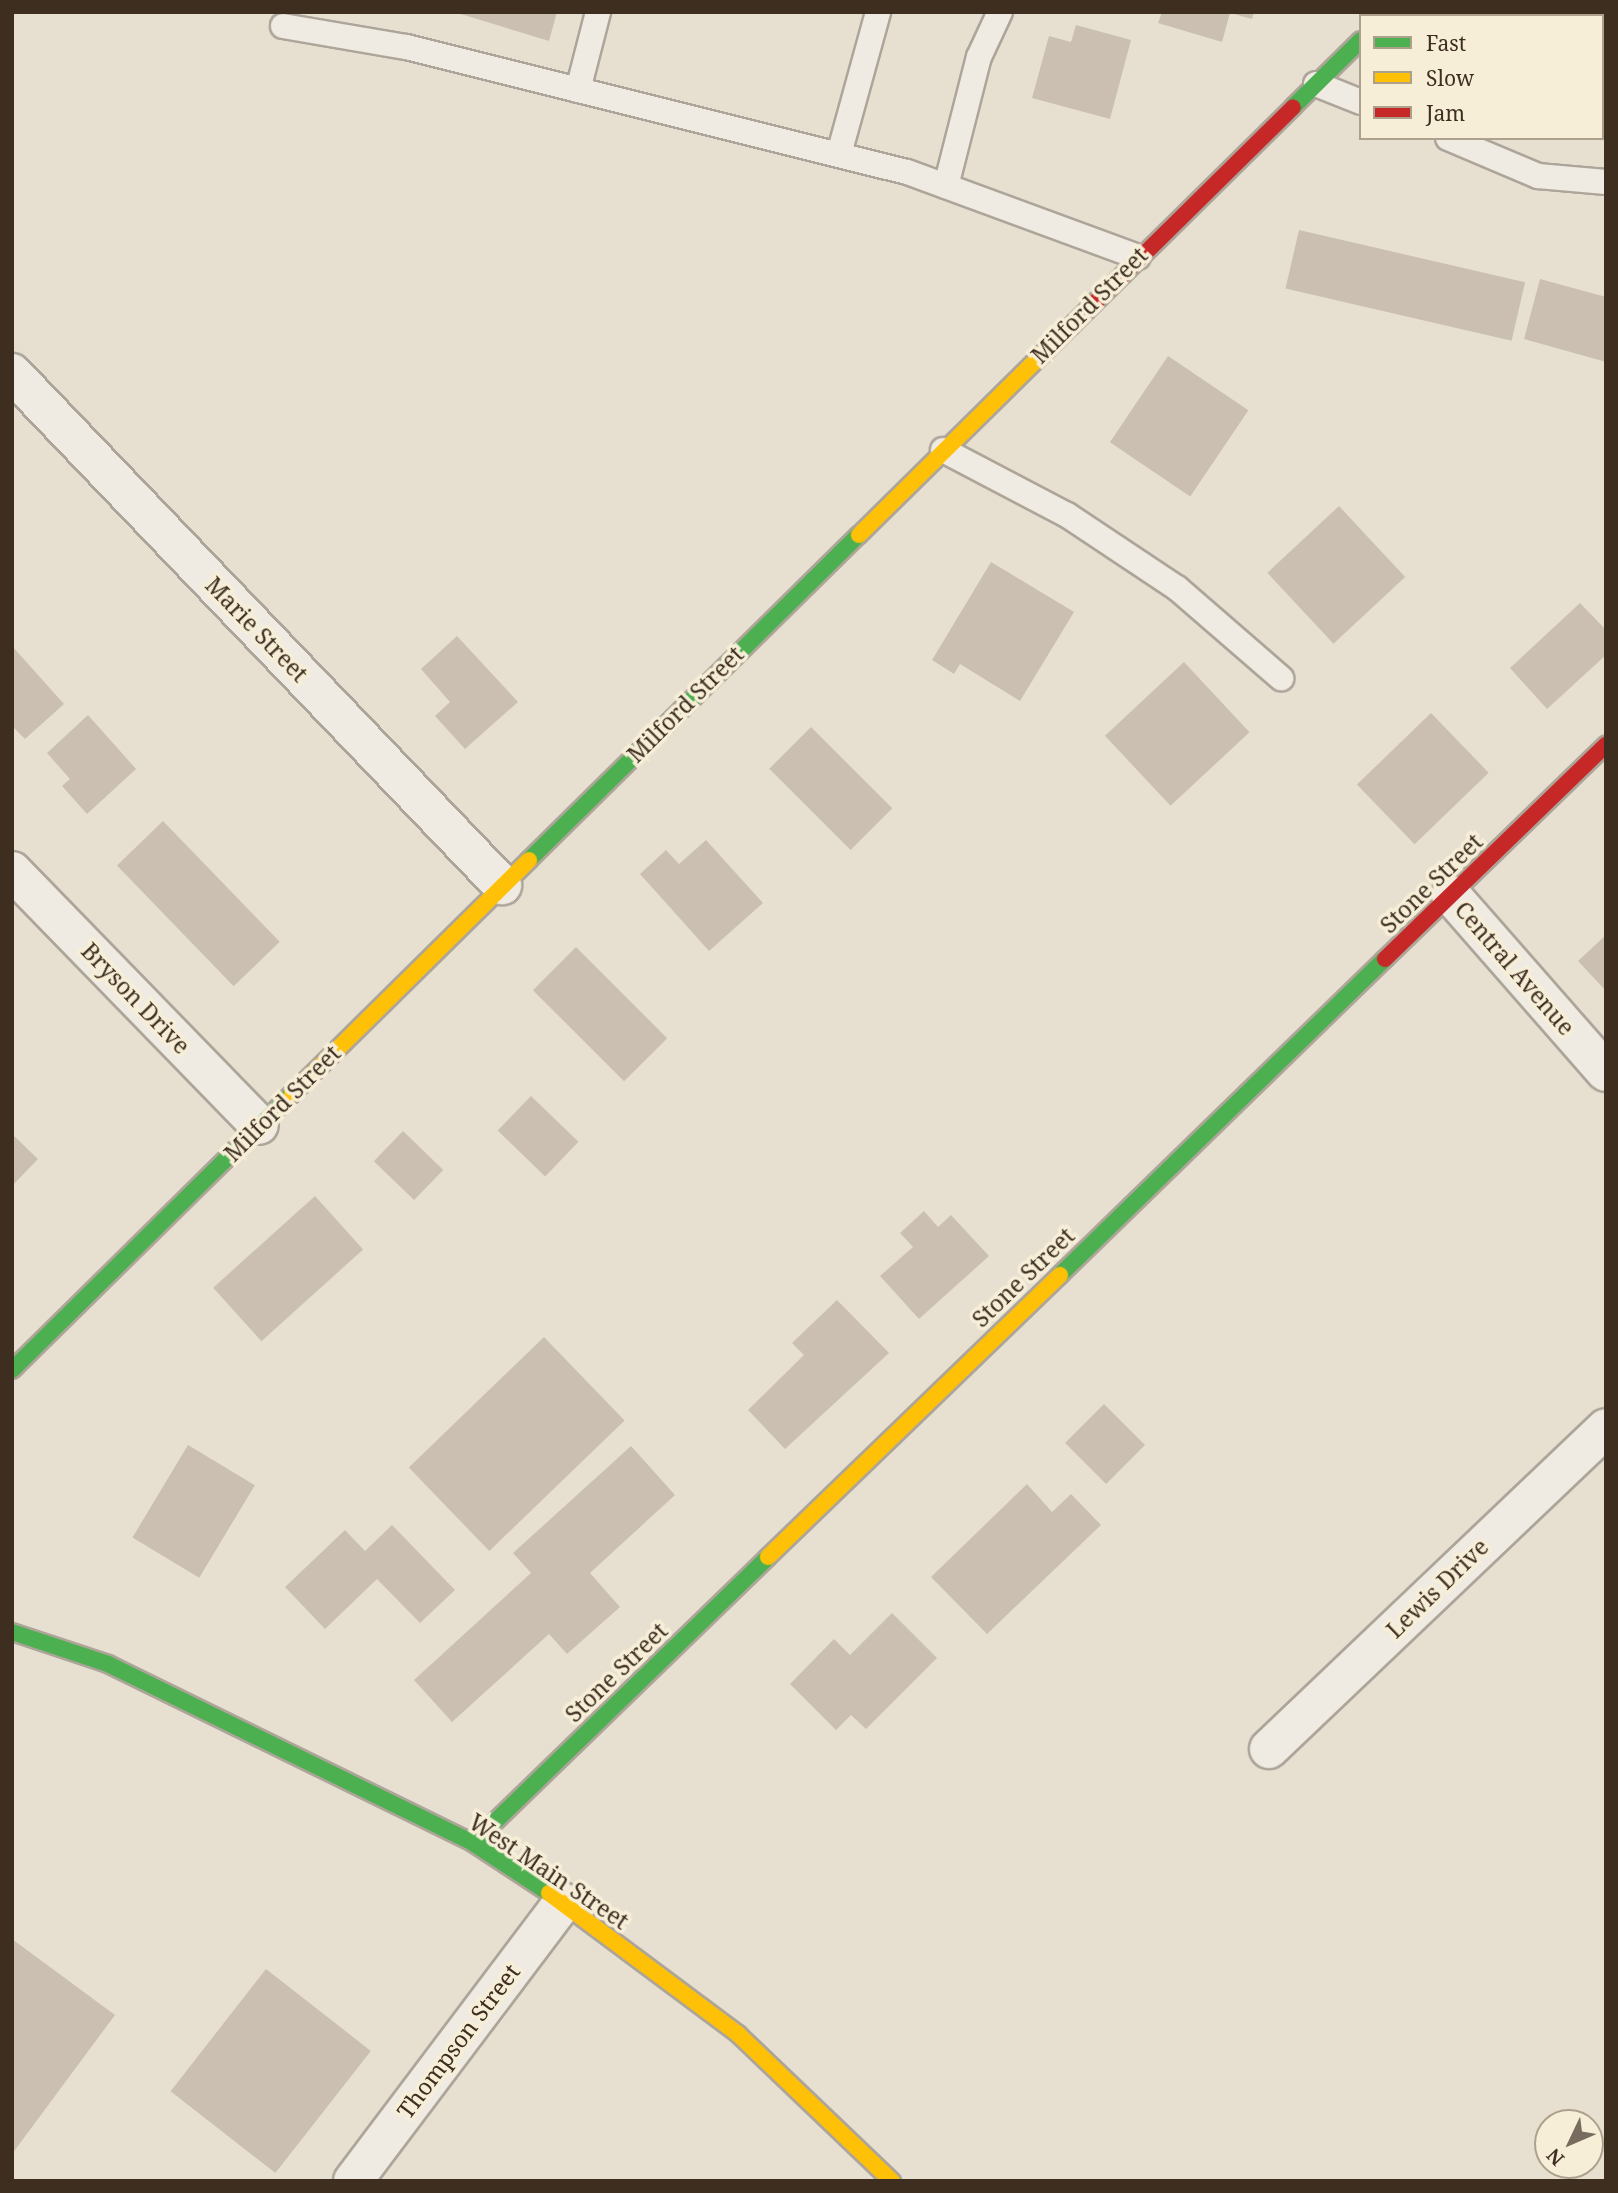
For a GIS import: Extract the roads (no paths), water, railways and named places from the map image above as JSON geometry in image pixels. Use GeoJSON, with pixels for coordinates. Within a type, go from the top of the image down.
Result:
{"type":"FeatureCollection","features":[{"type":"Feature","properties":{"kind":"street","name":"Milford Street"},"geometry":{"type":"LineString","coordinates":[[12,1370],[1359,42]]}},
{"type":"Feature","properties":{"kind":"street","name":"Marie Street"},"geometry":{"type":"LineString","coordinates":[[12,373],[502,885]]}},
{"type":"Feature","properties":{"kind":"street","name":"Stone Street"},"geometry":{"type":"LineString","coordinates":[[473,1843],[1606,745]]}},
{"type":"Feature","properties":{"kind":"street","name":"Bryson Drive"},"geometry":{"type":"LineString","coordinates":[[12,872],[259,1125]]}},
{"type":"Feature","properties":{"kind":"street","name":"Central Avenue"},"geometry":{"type":"LineString","coordinates":[[1451,895],[1606,1073]]}},
{"type":"Feature","properties":{"kind":"street","name":"Lewis Drive"},"geometry":{"type":"LineString","coordinates":[[1269,1749],[1606,1427]]}},
{"type":"Feature","properties":{"kind":"street","name":"West Main Street"},"geometry":{"type":"LineString","coordinates":[[12,1632],[108,1664],[473,1843],[563,1902],[738,2034],[892,2181]]}},
{"type":"Feature","properties":{"kind":"street","name":"Thompson Street"},"geometry":{"type":"LineString","coordinates":[[353,2181],[563,1902]]}},
{"type":"Feature","properties":{"kind":"lane"},"geometry":{"type":"LineString","coordinates":[[578,90],[598,12]]}},
{"type":"Feature","properties":{"kind":"lane"},"geometry":{"type":"LineString","coordinates":[[839,154],[878,12]]}},
{"type":"Feature","properties":{"kind":"lane"},"geometry":{"type":"LineString","coordinates":[[946,186],[979,57],[1000,12]]}},
{"type":"Feature","properties":{"kind":"lane"},"geometry":{"type":"LineString","coordinates":[[283,26],[406,47],[839,154],[946,186],[1138,257]]}},
{"type":"Feature","properties":{"kind":"lane"},"geometry":{"type":"LineString","coordinates":[[1316,84],[1359,101]]}},
{"type":"Feature","properties":{"kind":"lane"},"geometry":{"type":"LineString","coordinates":[[1453,140],[1538,176],[1606,183]]}},
{"type":"Feature","properties":{"kind":"lane"},"geometry":{"type":"LineString","coordinates":[[943,450],[1067,516],[1177,588],[1281,678]]}}]}
